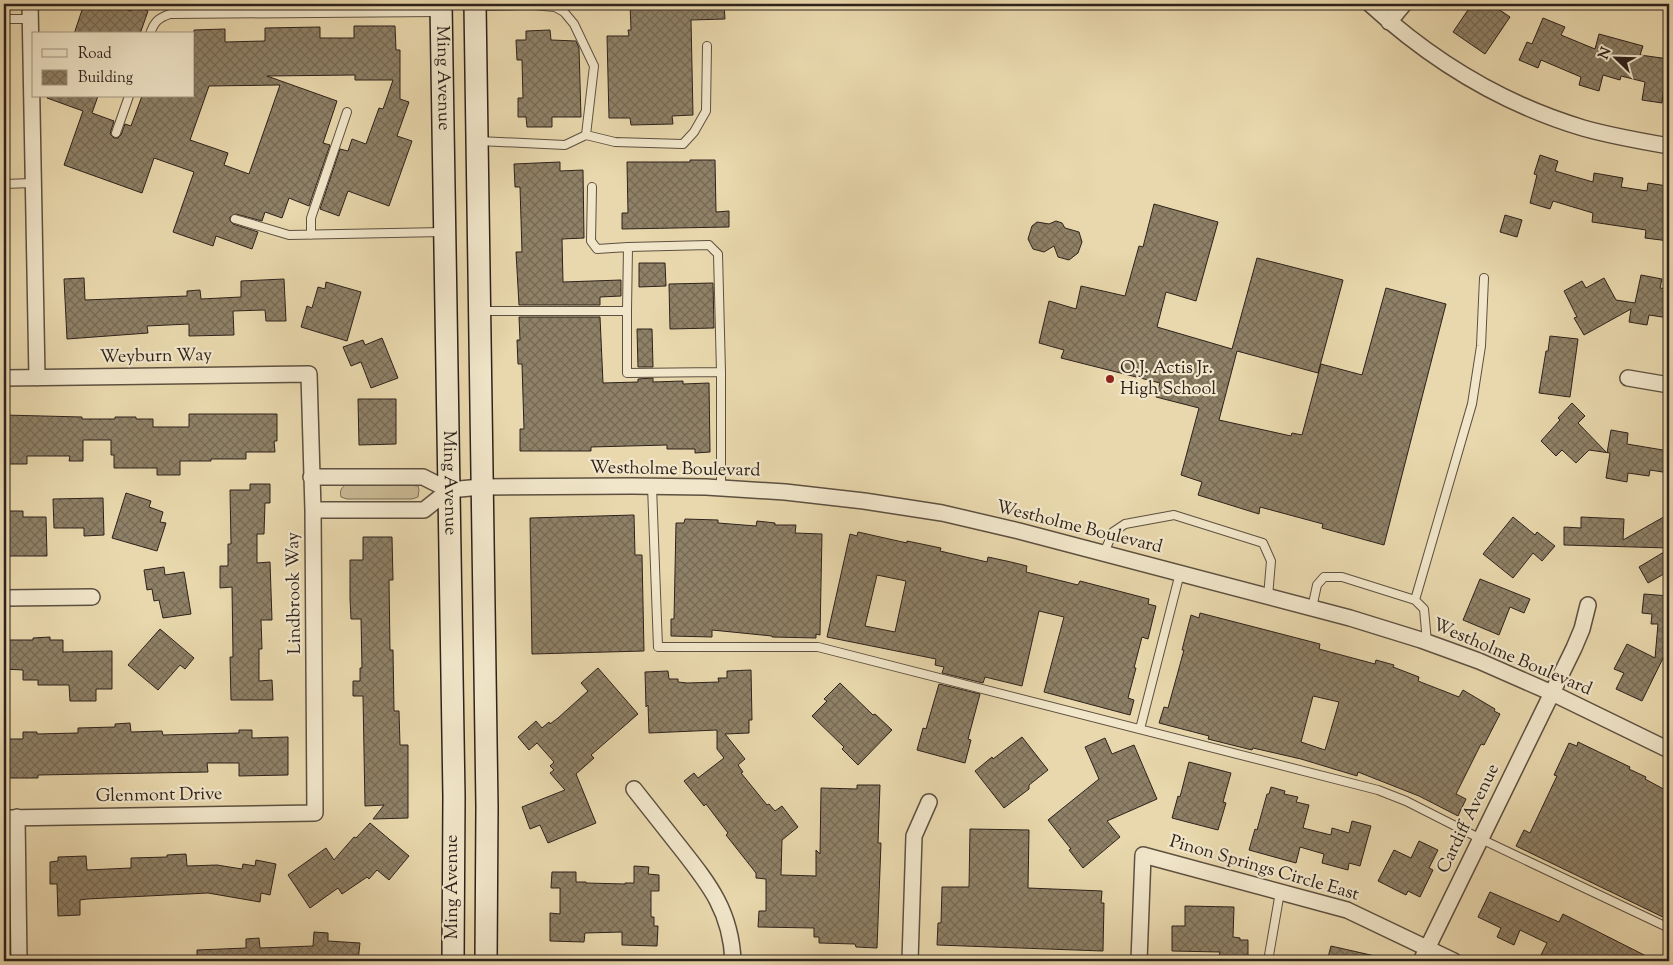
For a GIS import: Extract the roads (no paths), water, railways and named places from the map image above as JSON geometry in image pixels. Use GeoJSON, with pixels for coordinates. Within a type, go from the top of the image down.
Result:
{"type":"FeatureCollection","features":[{"type":"Feature","properties":{"kind":"main road","name":"Ming Avenue"},"geometry":{"type":"LineString","coordinates":[[475,5],[487,807],[486,961]]}},
{"type":"Feature","properties":{"kind":"main road","name":"Ming Avenue"},"geometry":{"type":"LineString","coordinates":[[442,8],[454,797],[453,961]]}},
{"type":"Feature","properties":{"kind":"street"},"geometry":{"type":"LineString","coordinates":[[1370,4],[1422,48],[1460,73],[1498,94],[1540,113],[1583,128],[1627,139],[1669,146]]}},
{"type":"Feature","properties":{"kind":"street"},"geometry":{"type":"LineString","coordinates":[[1389,22],[1404,4]]}},
{"type":"Feature","properties":{"kind":"street"},"geometry":{"type":"LineString","coordinates":[[30,11],[37,378]]}},
{"type":"Feature","properties":{"kind":"street","name":"Weyburn Way"},"geometry":{"type":"LineString","coordinates":[[4,378],[309,374]]}},
{"type":"Feature","properties":{"kind":"street","name":"Lindbrook Way"},"geometry":{"type":"LineString","coordinates":[[309,374],[313,510],[315,813]]}},
{"type":"Feature","properties":{"kind":"street"},"geometry":{"type":"LineString","coordinates":[[1628,378],[1669,385]]}},
{"type":"Feature","properties":{"kind":"street"},"geometry":{"type":"LineString","coordinates":[[311,476],[423,477],[449,490],[424,510],[313,510]]}},
{"type":"Feature","properties":{"kind":"street","name":"Westholme Boulevard"},"geometry":{"type":"LineString","coordinates":[[449,490],[481,487],[652,486],[721,488],[785,492],[864,501],[942,513],[1019,531],[1268,596],[1427,642],[1479,661],[1552,693],[1669,750]]}},
{"type":"Feature","properties":{"kind":"street"},"geometry":{"type":"LineString","coordinates":[[4,598],[92,597]]}},
{"type":"Feature","properties":{"kind":"street","name":"Cardiff Avenue"},"geometry":{"type":"LineString","coordinates":[[1424,955],[1582,629],[1588,605]]}},
{"type":"Feature","properties":{"kind":"street"},"geometry":{"type":"LineString","coordinates":[[634,789],[711,889],[720,904],[728,927],[733,961]]}},
{"type":"Feature","properties":{"kind":"street"},"geometry":{"type":"LineString","coordinates":[[910,961],[914,836],[929,802]]}},
{"type":"Feature","properties":{"kind":"street","name":"Glenmont Drive"},"geometry":{"type":"LineString","coordinates":[[10,818],[315,813]]}},
{"type":"Feature","properties":{"kind":"street"},"geometry":{"type":"LineString","coordinates":[[10,818],[19,961]]}},
{"type":"Feature","properties":{"kind":"street","name":"Pinon Springs Circle East"},"geometry":{"type":"LineString","coordinates":[[1139,961],[1143,855],[1347,910],[1424,955],[1454,961]]}},
{"type":"Feature","properties":{"kind":"street"},"geometry":{"type":"LineString","coordinates":[[480,961],[492,961]]}},
{"type":"Feature","properties":{"kind":"lane"},"geometry":{"type":"LineString","coordinates":[[475,5],[533,5],[565,8],[594,66],[586,135]]}},
{"type":"Feature","properties":{"kind":"lane"},"geometry":{"type":"LineString","coordinates":[[151,32],[160,17],[170,14],[442,8]]}},
{"type":"Feature","properties":{"kind":"lane"},"geometry":{"type":"LineString","coordinates":[[4,19],[30,11]]}},
{"type":"Feature","properties":{"kind":"lane"},"geometry":{"type":"LineString","coordinates":[[477,141],[566,145],[586,135],[614,142],[684,144],[694,132],[706,111],[708,46]]}},
{"type":"Feature","properties":{"kind":"lane"},"geometry":{"type":"LineString","coordinates":[[116,133],[128,98]]}},
{"type":"Feature","properties":{"kind":"lane"},"geometry":{"type":"LineString","coordinates":[[311,235],[311,218],[347,112]]}},
{"type":"Feature","properties":{"kind":"lane"},"geometry":{"type":"LineString","coordinates":[[4,184],[33,183]]}},
{"type":"Feature","properties":{"kind":"lane"},"geometry":{"type":"LineString","coordinates":[[592,187],[591,241],[597,249],[709,245],[718,254],[721,488]]}},
{"type":"Feature","properties":{"kind":"lane"},"geometry":{"type":"LineString","coordinates":[[235,219],[290,235],[445,232]]}},
{"type":"Feature","properties":{"kind":"lane"},"geometry":{"type":"LineString","coordinates":[[628,247],[626,373],[721,372]]}},
{"type":"Feature","properties":{"kind":"lane"},"geometry":{"type":"LineString","coordinates":[[1415,600],[1472,404],[1481,346],[1484,278]]}},
{"type":"Feature","properties":{"kind":"lane"},"geometry":{"type":"LineString","coordinates":[[479,312],[627,311]]}},
{"type":"Feature","properties":{"kind":"lane"},"geometry":{"type":"LineString","coordinates":[[652,486],[658,647],[818,647],[1378,790],[1406,801],[1480,839],[1669,928]]}},
{"type":"Feature","properties":{"kind":"lane"},"geometry":{"type":"LineString","coordinates":[[1104,553],[1113,532],[1125,524],[1174,515],[1263,543],[1270,561],[1268,596]]}},
{"type":"Feature","properties":{"kind":"lane"},"geometry":{"type":"LineString","coordinates":[[1140,729],[1180,573]]}},
{"type":"Feature","properties":{"kind":"lane"},"geometry":{"type":"LineString","coordinates":[[1312,608],[1317,585],[1324,577],[1342,577],[1415,600],[1424,609],[1427,642]]}},
{"type":"Feature","properties":{"kind":"lane"},"geometry":{"type":"LineString","coordinates":[[1268,961],[1280,892]]}},
{"type":"Feature","properties":{"kind":"place","name":"O.J. Actis Jr. High School"},"geometry":{"type":"Point","coordinates":[1110,379]}}]}
